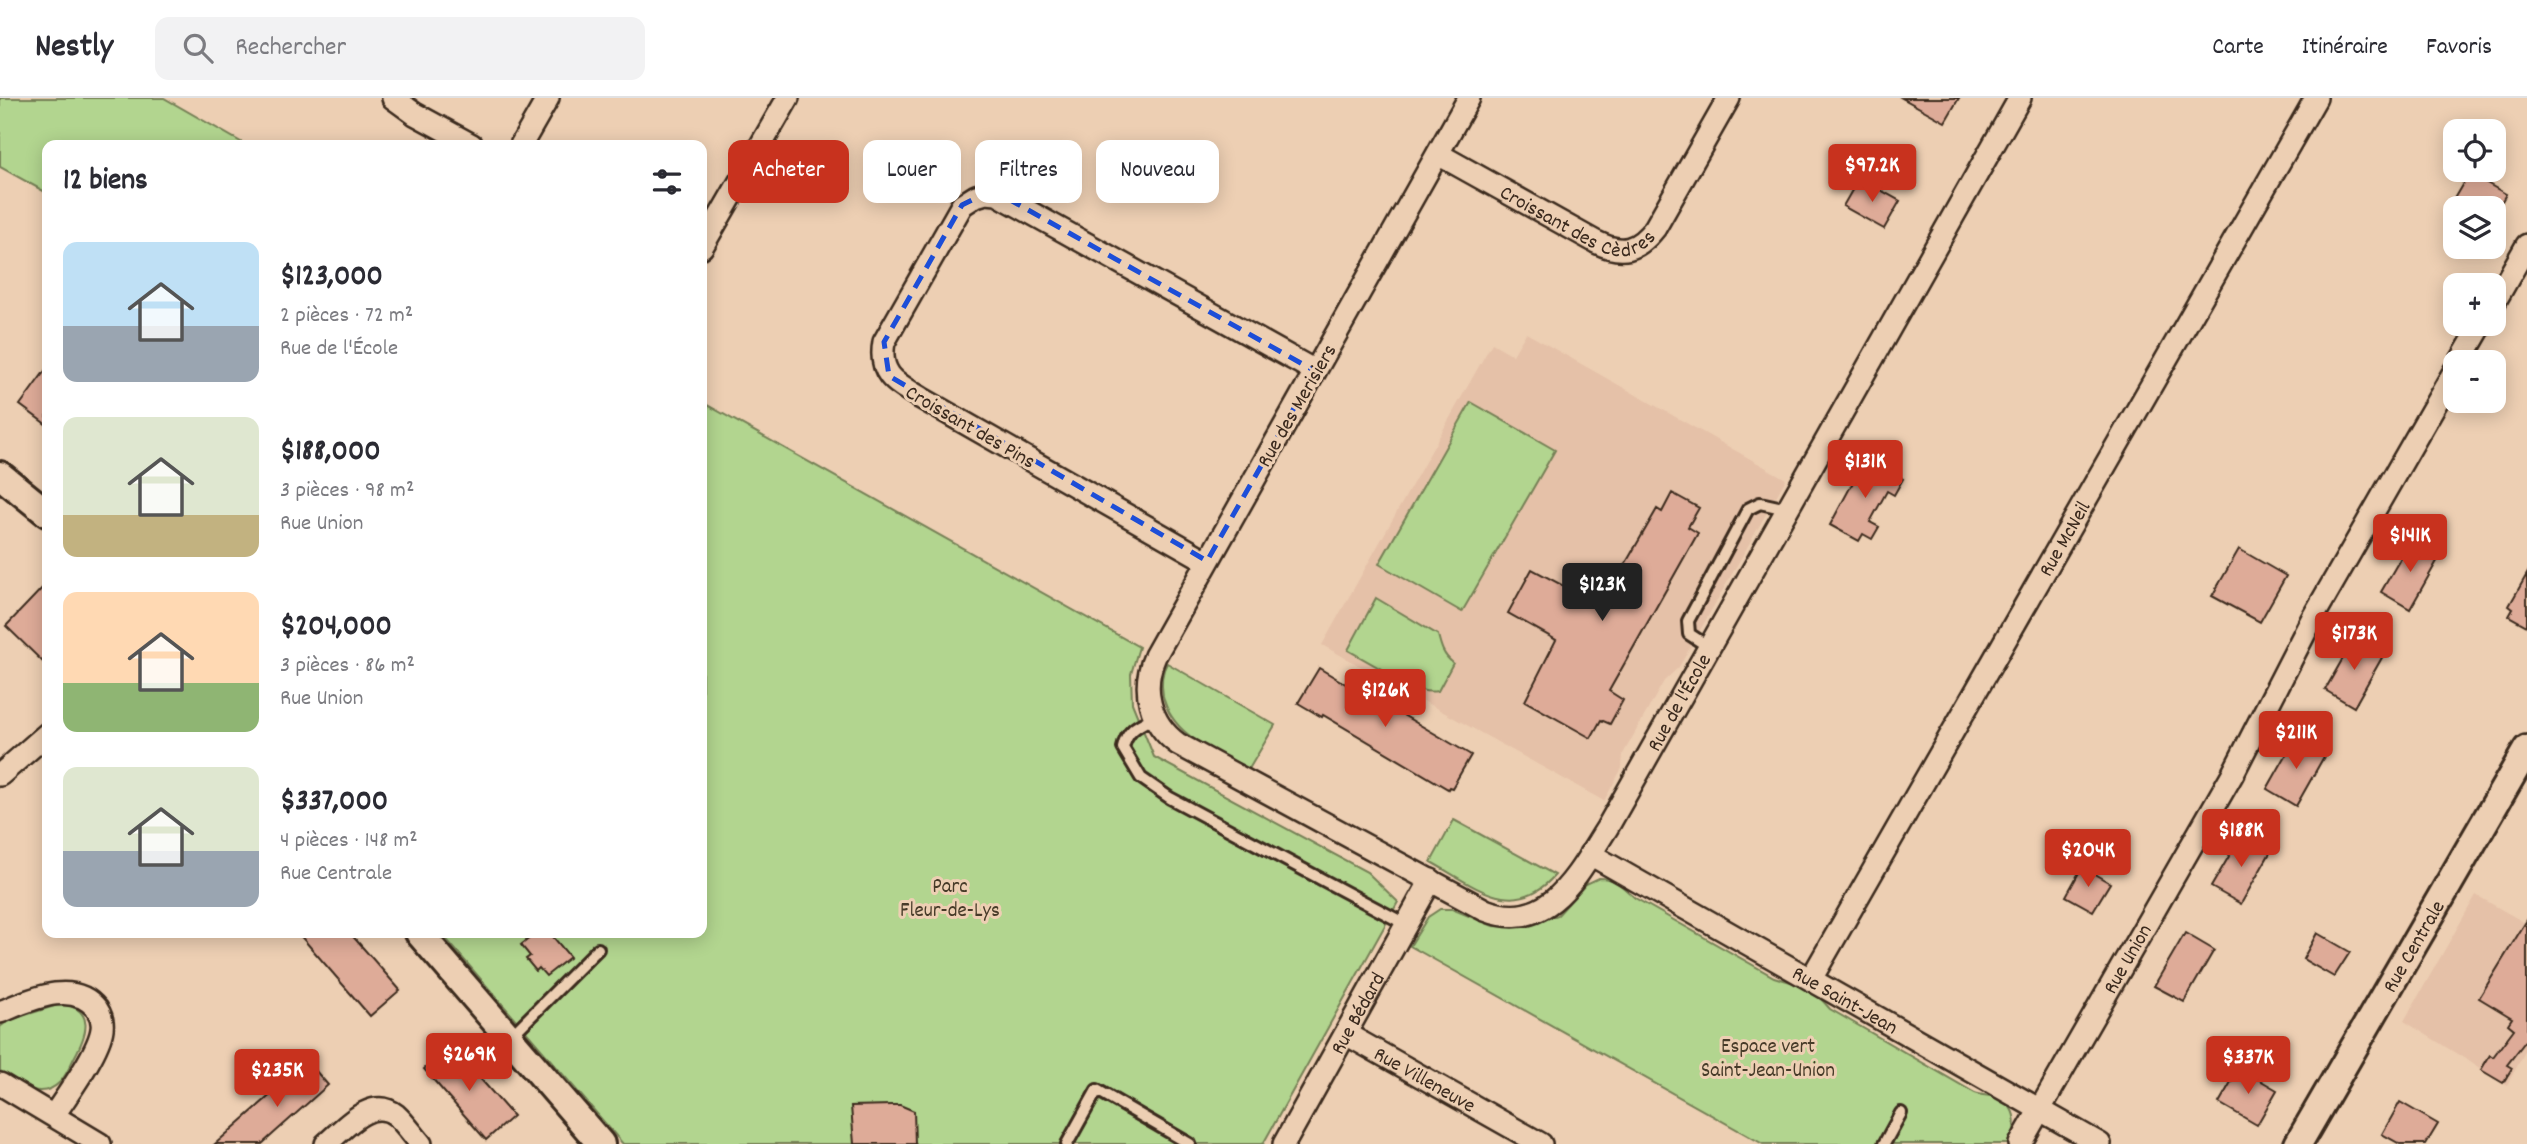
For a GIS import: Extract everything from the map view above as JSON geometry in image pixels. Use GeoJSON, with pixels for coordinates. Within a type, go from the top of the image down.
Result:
{"type":"FeatureCollection","features":[{"type":"Feature","properties":{"kind":"street"},"geometry":{"type":"LineString","coordinates":[[393,98],[415,114],[463,140]]}},
{"type":"Feature","properties":{"kind":"street"},"geometry":{"type":"LineString","coordinates":[[524,140],[548,98]]}},
{"type":"Feature","properties":{"kind":"street"},"geometry":{"type":"LineString","coordinates":[[707,239],[788,98]]}},
{"type":"Feature","properties":{"kind":"street","name":"Rue des Merisiers"},"geometry":{"type":"LineString","coordinates":[[1155,717],[1148,695],[1150,666],[1469,98]]}},
{"type":"Feature","properties":{"kind":"street","name":"Croissant des Cèdres"},"geometry":{"type":"LineString","coordinates":[[1438,154],[1609,249],[1623,250],[1645,241],[1655,228],[1729,98]]}},
{"type":"Feature","properties":{"kind":"street","name":"Rue de l'École"},"geometry":{"type":"LineString","coordinates":[[1155,717],[1162,730],[1178,744],[1495,914],[1520,916],[1533,913],[1554,902],[1590,855],[2020,98]]}},
{"type":"Feature","properties":{"kind":"street","name":"Rue McNeil"},"geometry":{"type":"LineString","coordinates":[[1811,979],[2316,98]]}},
{"type":"Feature","properties":{"kind":"street","name":"Croissant des Pins"},"geometry":{"type":"LineString","coordinates":[[1207,561],[921,398],[889,376],[883,359],[884,342],[946,230],[961,205],[968,200],[986,193],[1005,197],[1315,371]]}},
{"type":"Feature","properties":{"kind":"street"},"geometry":{"type":"LineString","coordinates":[[2506,282],[2527,245]]}},
{"type":"Feature","properties":{"kind":"street","name":"Rue Union"},"geometry":{"type":"LineString","coordinates":[[2020,1144],[2228,782],[2312,619],[2443,391]]}},
{"type":"Feature","properties":{"kind":"street"},"geometry":{"type":"LineString","coordinates":[[0,475],[42,509]]}},
{"type":"Feature","properties":{"kind":"street"},"geometry":{"type":"LineString","coordinates":[[0,775],[42,738]]}},
{"type":"Feature","properties":{"kind":"street","name":"Rue Centrale"},"geometry":{"type":"LineString","coordinates":[[2298,1144],[2527,748]]}},
{"type":"Feature","properties":{"kind":"street","name":"Rue Saint-Jean"},"geometry":{"type":"LineString","coordinates":[[1590,855],[2099,1144]]}},
{"type":"Feature","properties":{"kind":"street","name":"Rue Bédard"},"geometry":{"type":"LineString","coordinates":[[1284,1144],[1431,880]]}},
{"type":"Feature","properties":{"kind":"street"},"geometry":{"type":"LineString","coordinates":[[423,938],[601,1144]]}},
{"type":"Feature","properties":{"kind":"street"},"geometry":{"type":"LineString","coordinates":[[0,1012],[37,999],[64,994],[84,998],[99,1012],[103,1022],[99,1041],[54,1115]]}},
{"type":"Feature","properties":{"kind":"street","name":"Rue Villeneuve"},"geometry":{"type":"LineString","coordinates":[[1346,1034],[1541,1144]]}},
{"type":"Feature","properties":{"kind":"street"},"geometry":{"type":"LineString","coordinates":[[0,1084],[100,1144]]}},
{"type":"Feature","properties":{"kind":"street"},"geometry":{"type":"LineString","coordinates":[[326,1144],[365,1112],[381,1110],[394,1114],[421,1144]]}},
{"type":"Feature","properties":{"kind":"lane"},"geometry":{"type":"LineString","coordinates":[[1709,647],[1689,634],[1688,621],[1748,509],[1760,503],[1787,509]]}},
{"type":"Feature","properties":{"kind":"lane"},"geometry":{"type":"LineString","coordinates":[[1155,717],[1134,727],[1125,740],[1124,748],[1141,778],[1187,807],[1407,925]]}},
{"type":"Feature","properties":{"kind":"lane"},"geometry":{"type":"LineString","coordinates":[[509,1038],[598,949]]}},
{"type":"Feature","properties":{"kind":"lane"},"geometry":{"type":"LineString","coordinates":[[1067,1144],[1097,1090],[1190,1144]]}},
{"type":"Feature","properties":{"kind":"lane"},"geometry":{"type":"LineString","coordinates":[[1884,1144],[1901,1113]]}},
{"type":"Feature","properties":{"kind":"highlighted area"},"geometry":{"type":"Polygon","coordinates":[[[986,193],[1005,197],[1315,371],[1207,561],[889,376],[884,342],[962,205],[986,193]]]}},
{"type":"Feature","properties":{"kind":"shaded area"},"geometry":{"type":"Polygon","coordinates":[[[1526,333],[1786,479],[1679,667],[1664,681],[1623,754],[1622,768],[1604,801],[1322,645],[1492,343],[1513,355],[1526,333]]]}},
{"type":"Feature","properties":{"kind":"shaded area"},"geometry":{"type":"Polygon","coordinates":[[[2476,895],[2527,924],[2527,1048],[2507,1085],[2404,1021],[2476,895]]]}},
{"type":"Feature","properties":{"kind":"green space"},"geometry":{"type":"Polygon","coordinates":[[[0,98],[164,98],[237,140],[42,140],[42,190],[0,167],[0,98]]]}},
{"type":"Feature","properties":{"kind":"green space"},"geometry":{"type":"Polygon","coordinates":[[[1471,402],[1555,450],[1462,612],[1379,564],[1471,402]]]}},
{"type":"Feature","properties":{"kind":"green space","name":"Parc Fleur-de-Lys"},"geometry":{"type":"Polygon","coordinates":[[[707,405],[1139,647],[1131,674],[1132,703],[1154,757],[1367,872],[1398,902],[1263,1144],[623,1144],[445,938],[707,938],[707,405]]]}},
{"type":"Feature","properties":{"kind":"green space"},"geometry":{"type":"Polygon","coordinates":[[[1376,598],[1438,635],[1443,650],[1453,663],[1438,691],[1421,690],[1403,675],[1399,679],[1348,650],[1376,598]]]}},
{"type":"Feature","properties":{"kind":"green space"},"geometry":{"type":"Polygon","coordinates":[[[1167,663],[1275,725],[1249,769],[1197,741],[1176,722],[1168,710],[1162,692],[1167,663]]]}},
{"type":"Feature","properties":{"kind":"green space"},"geometry":{"type":"Polygon","coordinates":[[[1454,820],[1555,875],[1540,889],[1524,896],[1509,898],[1478,889],[1431,862],[1454,820]]]}},
{"type":"Feature","properties":{"kind":"green space","name":"Espace vert Saint-Jean-Union"},"geometry":{"type":"Polygon","coordinates":[[[1599,878],[1615,881],[1635,898],[1774,977],[1805,987],[1830,1009],[1975,1093],[2005,1102],[2013,1112],[2015,1125],[2009,1144],[1763,1144],[1410,946],[1428,917],[1440,909],[1452,909],[1493,926],[1525,927],[1558,915],[1586,884],[1599,878]]]}},
{"type":"Feature","properties":{"kind":"green space"},"geometry":{"type":"Polygon","coordinates":[[[61,1004],[80,1011],[86,1025],[78,1050],[60,1082],[43,1091],[35,1090],[0,1071],[0,1027],[9,1020],[61,1004]]]}},
{"type":"Feature","properties":{"kind":"building"},"geometry":{"type":"Polygon","coordinates":[[[1902,98],[1959,98],[1945,122],[1902,98]]]}},
{"type":"Feature","properties":{"kind":"building"},"geometry":{"type":"Polygon","coordinates":[[[1859,178],[1900,201],[1884,229],[1843,206],[1859,178]]]}},
{"type":"Feature","properties":{"kind":"building"},"geometry":{"type":"Polygon","coordinates":[[[2464,182],[2485,182],[2506,194],[2505,196],[2456,196],[2464,182]]]}},
{"type":"Feature","properties":{"kind":"building"},"geometry":{"type":"Polygon","coordinates":[[[42,375],[42,421],[20,405],[42,375]]]}},
{"type":"Feature","properties":{"kind":"building"},"geometry":{"type":"Polygon","coordinates":[[[1866,458],[1903,479],[1894,495],[1887,491],[1870,522],[1879,527],[1872,539],[1863,534],[1859,541],[1830,525],[1866,458]]]}},
{"type":"Feature","properties":{"kind":"building"},"geometry":{"type":"Polygon","coordinates":[[[1672,493],[1699,508],[1688,527],[1698,533],[1609,691],[1623,700],[1610,724],[1601,720],[1591,738],[1525,701],[1556,640],[1508,613],[1532,569],[1601,606],[1657,509],[1662,512],[1672,493]]]}},
{"type":"Feature","properties":{"kind":"building"},"geometry":{"type":"Polygon","coordinates":[[[2411,540],[2440,556],[2410,609],[2381,592],[2411,540]]]}},
{"type":"Feature","properties":{"kind":"building"},"geometry":{"type":"Polygon","coordinates":[[[2239,549],[2286,576],[2260,622],[2212,596],[2239,549]]]}},
{"type":"Feature","properties":{"kind":"building"},"geometry":{"type":"Polygon","coordinates":[[[2527,574],[2527,626],[2509,616],[2513,609],[2509,606],[2527,574]]]}},
{"type":"Feature","properties":{"kind":"building"},"geometry":{"type":"Polygon","coordinates":[[[42,588],[42,661],[6,626],[42,588]]]}},
{"type":"Feature","properties":{"kind":"building"},"geometry":{"type":"Polygon","coordinates":[[[2355,637],[2384,654],[2354,707],[2325,690],[2355,637]]]}},
{"type":"Feature","properties":{"kind":"building"},"geometry":{"type":"Polygon","coordinates":[[[1319,668],[1471,755],[1452,788],[1448,789],[1298,703],[1319,668]]]}},
{"type":"Feature","properties":{"kind":"building"},"geometry":{"type":"Polygon","coordinates":[[[2297,736],[2326,753],[2296,806],[2267,789],[2297,736]]]}},
{"type":"Feature","properties":{"kind":"building"},"geometry":{"type":"Polygon","coordinates":[[[2242,834],[2271,851],[2241,904],[2211,887],[2242,834]]]}},
{"type":"Feature","properties":{"kind":"building"},"geometry":{"type":"Polygon","coordinates":[[[2082,867],[2110,883],[2093,911],[2066,896],[2082,867]]]}},
{"type":"Feature","properties":{"kind":"building"},"geometry":{"type":"Polygon","coordinates":[[[2527,920],[2527,1039],[2507,1065],[2512,1068],[2503,1083],[2481,1070],[2490,1055],[2493,1057],[2514,1029],[2508,1024],[2512,1018],[2479,998],[2527,920]]]}},
{"type":"Feature","properties":{"kind":"building"},"geometry":{"type":"Polygon","coordinates":[[[2185,933],[2214,950],[2184,1002],[2154,986],[2185,933]]]}},
{"type":"Feature","properties":{"kind":"building"},"geometry":{"type":"Polygon","coordinates":[[[2317,933],[2350,952],[2334,977],[2303,959],[2317,933]]]}},
{"type":"Feature","properties":{"kind":"building"},"geometry":{"type":"Polygon","coordinates":[[[302,938],[354,938],[400,990],[370,1016],[302,938]]]}},
{"type":"Feature","properties":{"kind":"building"},"geometry":{"type":"Polygon","coordinates":[[[530,938],[554,938],[570,957],[546,976],[539,968],[536,971],[526,959],[530,956],[521,945],[530,938]]]}},
{"type":"Feature","properties":{"kind":"building"},"geometry":{"type":"Polygon","coordinates":[[[451,1045],[513,1116],[486,1140],[424,1069],[451,1045]]]}},
{"type":"Feature","properties":{"kind":"building"},"geometry":{"type":"Polygon","coordinates":[[[308,1062],[328,1085],[262,1144],[215,1144],[308,1062]]]}},
{"type":"Feature","properties":{"kind":"building"},"geometry":{"type":"Polygon","coordinates":[[[2239,1068],[2277,1090],[2257,1125],[2219,1103],[2239,1068]]]}},
{"type":"Feature","properties":{"kind":"building"},"geometry":{"type":"Polygon","coordinates":[[[2400,1102],[2438,1124],[2426,1144],[2400,1144],[2382,1134],[2400,1102]]]}},
{"type":"Feature","properties":{"kind":"building"},"geometry":{"type":"Polygon","coordinates":[[[900,1105],[914,1111],[915,1144],[854,1144],[851,1106],[900,1105]]]}}]}
